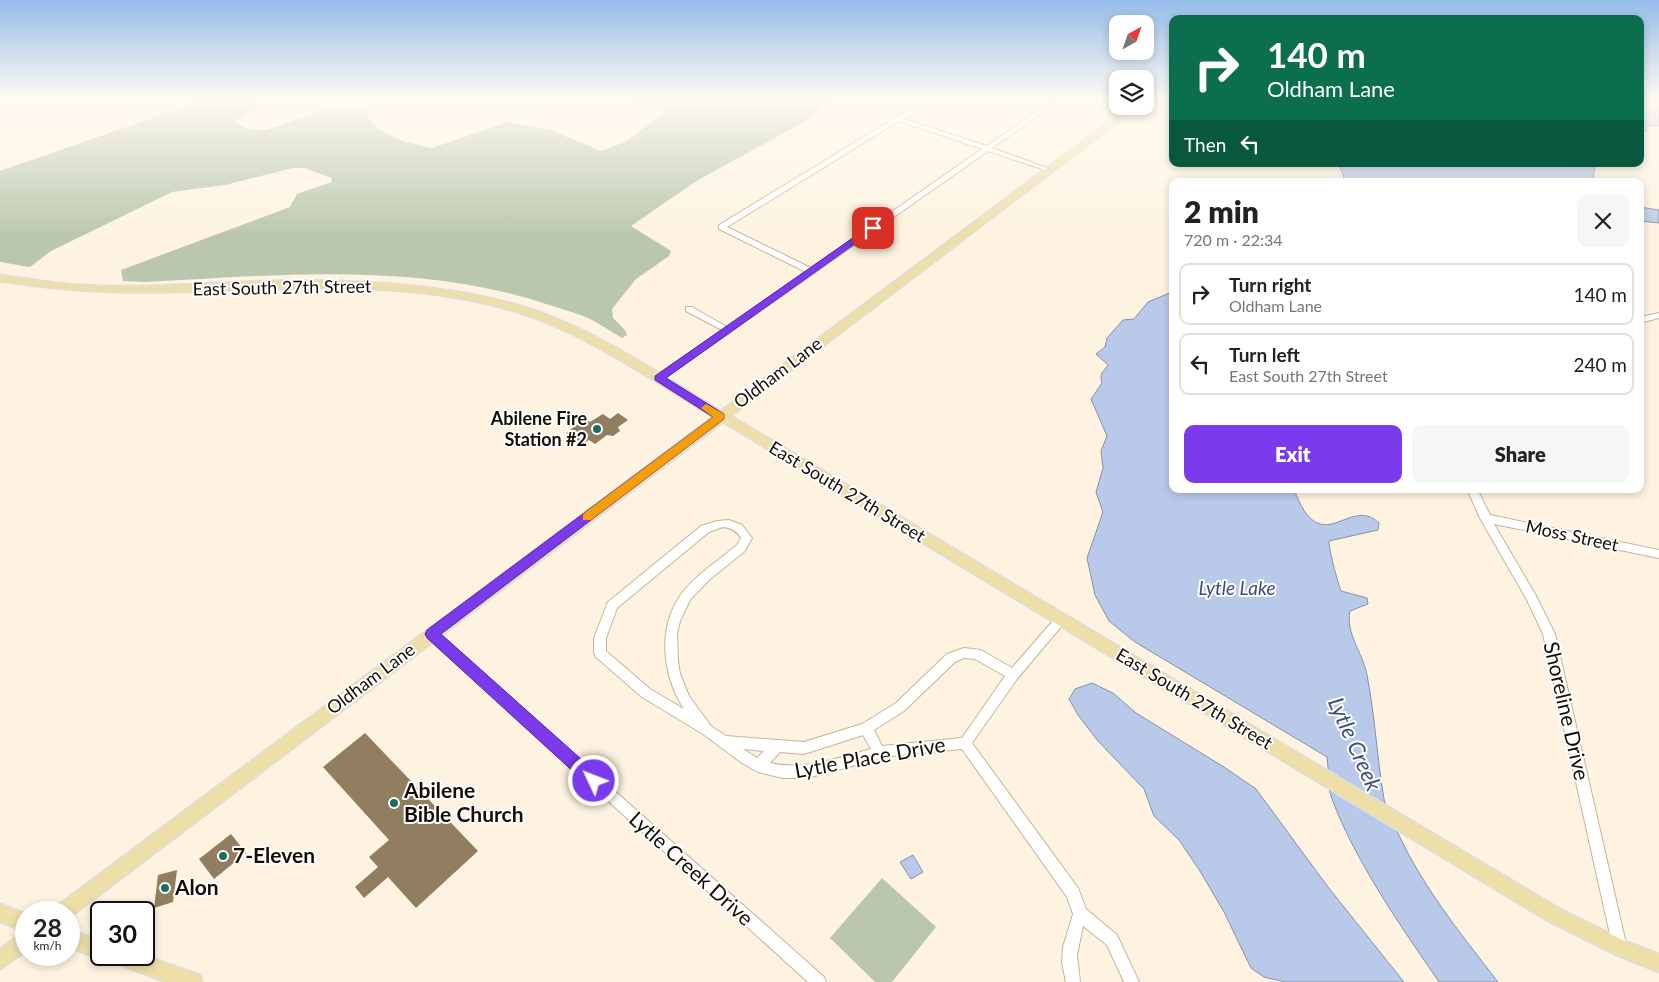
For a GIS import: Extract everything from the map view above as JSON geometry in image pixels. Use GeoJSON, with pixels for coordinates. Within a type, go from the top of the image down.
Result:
{"type":"FeatureCollection","features":[{"type":"Feature","properties":{"kind":"main road","name":"Oldham Lane"},"geometry":{"type":"LineString","coordinates":[[78,901],[720,416],[1085,144]]}},
{"type":"Feature","properties":{"kind":"main road","name":"East South 27th Street"},"geometry":{"type":"LineString","coordinates":[[0,278],[76,288],[132,290],[312,284],[411,288],[502,304],[579,331],[1554,915],[1620,948],[1659,963]]}},
{"type":"Feature","properties":{"kind":"main road"},"geometry":{"type":"LineString","coordinates":[[0,912],[15,918]]}},
{"type":"Feature","properties":{"kind":"main road"},"geometry":{"type":"LineString","coordinates":[[0,960],[15,948]]}},
{"type":"Feature","properties":{"kind":"main road"},"geometry":{"type":"LineString","coordinates":[[147,966],[193,982]]}},
{"type":"Feature","properties":{"kind":"street"},"geometry":{"type":"LineString","coordinates":[[811,271],[722,227],[858,144]]}},
{"type":"Feature","properties":{"kind":"street"},"geometry":{"type":"LineString","coordinates":[[970,144],[1007,157],[1016,163],[1048,172]]}},
{"type":"Feature","properties":{"kind":"street"},"geometry":{"type":"LineString","coordinates":[[659,378],[993,144]]}},
{"type":"Feature","properties":{"kind":"street"},"geometry":{"type":"LineString","coordinates":[[689,309],[727,330]]}},
{"type":"Feature","properties":{"kind":"street"},"geometry":{"type":"LineString","coordinates":[[1644,319],[1659,315]]}},
{"type":"Feature","properties":{"kind":"street","name":"Shoreline Drive"},"geometry":{"type":"LineString","coordinates":[[1474,493],[1485,518],[1533,598],[1549,634],[1620,948]]}},
{"type":"Feature","properties":{"kind":"street","name":"Moss Street"},"geometry":{"type":"LineString","coordinates":[[1485,518],[1659,554]]}},
{"type":"Feature","properties":{"kind":"street","name":"Lytle Place Drive"},"geometry":{"type":"LineString","coordinates":[[707,730],[685,700],[674,676],[670,650],[671,634],[675,615],[687,596],[741,548],[747,538],[741,528],[730,523],[717,523],[705,528],[612,605],[600,638],[600,653],[646,693],[707,730],[758,766],[783,772],[807,772],[879,753],[926,745],[965,743]]}},
{"type":"Feature","properties":{"kind":"street","name":"Lytle Place Drive"},"geometry":{"type":"LineString","coordinates":[[965,743],[1013,675],[1061,619]]}},
{"type":"Feature","properties":{"kind":"street","name":"Lytle Creek Drive"},"geometry":{"type":"LineString","coordinates":[[431,634],[819,982]]}},
{"type":"Feature","properties":{"kind":"street","name":"Lytle Place Drive"},"geometry":{"type":"LineString","coordinates":[[722,742],[804,748],[866,728],[900,707],[951,658],[964,653],[977,654],[1013,675]]}},
{"type":"Feature","properties":{"kind":"street"},"geometry":{"type":"LineString","coordinates":[[866,728],[879,753]]}},
{"type":"Feature","properties":{"kind":"street","name":"Lytle Place Drive"},"geometry":{"type":"LineString","coordinates":[[965,743],[1073,893],[1080,914]]}},
{"type":"Feature","properties":{"kind":"street"},"geometry":{"type":"LineString","coordinates":[[758,766],[777,746]]}},
{"type":"Feature","properties":{"kind":"street"},"geometry":{"type":"LineString","coordinates":[[1073,982],[1068,968],[1068,950],[1080,914],[1112,940],[1132,982]]}},
{"type":"Feature","properties":{"kind":"green space"},"geometry":{"type":"Polygon","coordinates":[[[78,144],[414,144],[432,148],[444,144],[584,144],[601,151],[620,144],[764,144],[698,180],[631,226],[671,251],[669,256],[636,279],[612,309],[613,318],[625,330],[627,335],[622,338],[591,319],[571,312],[497,290],[447,281],[347,274],[245,276],[144,282],[123,281],[121,270],[290,207],[297,194],[332,182],[331,178],[305,168],[293,168],[225,185],[172,192],[51,251],[30,267],[0,262],[0,171],[78,144]]]}},
{"type":"Feature","properties":{"kind":"green space"},"geometry":{"type":"Polygon","coordinates":[[[882,878],[936,927],[892,982],[875,982],[830,938],[882,878]]]}},
{"type":"Feature","properties":{"kind":"water"},"geometry":{"type":"Polygon","coordinates":[[[1340,167],[1595,167],[1593,178],[1344,178],[1340,167]]]}},
{"type":"Feature","properties":{"kind":"water"},"geometry":{"type":"Polygon","coordinates":[[[1644,208],[1659,210],[1659,223],[1644,221],[1644,208]]]}},
{"type":"Feature","properties":{"kind":"water","name":"Lytle Lake"},"geometry":{"type":"Polygon","coordinates":[[[1169,293],[1169,493],[1296,493],[1304,511],[1314,521],[1325,525],[1357,516],[1368,516],[1379,523],[1378,530],[1329,541],[1341,591],[1367,598],[1368,604],[1350,611],[1349,619],[1352,635],[1367,675],[1385,802],[1404,845],[1427,886],[1498,982],[1439,982],[1380,893],[1353,846],[1330,794],[1327,757],[1135,642],[1109,621],[1095,595],[1087,558],[1103,512],[1096,492],[1103,468],[1101,451],[1107,436],[1091,399],[1102,383],[1101,375],[1108,365],[1096,354],[1105,347],[1107,338],[1123,320],[1134,319],[1148,302],[1169,293]]]}},
{"type":"Feature","properties":{"kind":"water"},"geometry":{"type":"Polygon","coordinates":[[[1092,683],[1113,693],[1136,713],[1256,789],[1328,887],[1404,982],[1285,982],[1264,977],[1251,968],[1224,912],[1200,871],[1179,840],[1154,816],[1144,789],[1097,740],[1078,715],[1069,699],[1075,689],[1092,683]]]}},
{"type":"Feature","properties":{"kind":"water"},"geometry":{"type":"Polygon","coordinates":[[[913,855],[923,872],[911,879],[900,862],[913,855]]]}},
{"type":"Feature","properties":{"kind":"building","name":"Abilene Fire Station #2"},"geometry":{"type":"Polygon","coordinates":[[[618,413],[628,420],[618,427],[620,431],[613,436],[607,435],[595,444],[589,440],[583,444],[566,433],[585,419],[590,422],[603,414],[610,419],[618,413]]]}},
{"type":"Feature","properties":{"kind":"building","name":"Abilene Bible Church"},"geometry":{"type":"Polygon","coordinates":[[[365,733],[478,851],[416,908],[388,877],[364,898],[355,887],[378,867],[369,857],[389,840],[323,767],[365,733]]]}},
{"type":"Feature","properties":{"kind":"building","name":"7-Eleven"},"geometry":{"type":"Polygon","coordinates":[[[231,834],[246,853],[214,879],[199,859],[231,834]]]}},
{"type":"Feature","properties":{"kind":"building","name":"Alon"},"geometry":{"type":"Polygon","coordinates":[[[177,870],[173,902],[155,908],[155,901],[158,875],[177,870]]]}},
{"type":"Feature","properties":{"kind":"slow traffic"},"geometry":{"type":"LineString","coordinates":[[587,517],[720,416],[706,408]]}},
{"type":"Feature","properties":{"kind":"place","name":"Abilene Fire Station #2"},"geometry":{"type":"Point","coordinates":[597,429]}},
{"type":"Feature","properties":{"kind":"place","name":"Abilene Bible Church"},"geometry":{"type":"Point","coordinates":[394,803]}},
{"type":"Feature","properties":{"kind":"place","name":"7-Eleven"},"geometry":{"type":"Point","coordinates":[223,856]}},
{"type":"Feature","properties":{"kind":"place","name":"Alon"},"geometry":{"type":"Point","coordinates":[165,888]}},
{"type":"Feature","properties":{"kind":"route"},"geometry":{"type":"LineString","coordinates":[[594,781],[514,706],[431,634],[720,416],[659,378],[873,228]]}},
{"type":"Feature","properties":{"kind":"water label","name":"Lytle Creek"},"geometry":{"type":"Point","coordinates":[1355,744]}}]}
